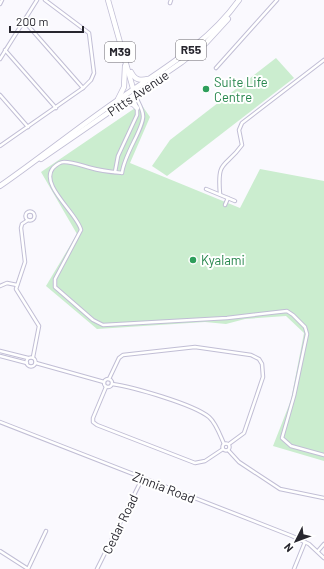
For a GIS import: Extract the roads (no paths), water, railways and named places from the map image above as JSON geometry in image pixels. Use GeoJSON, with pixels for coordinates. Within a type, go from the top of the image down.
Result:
{"type":"FeatureCollection","features":[{"type":"Feature","properties":{"kind":"main road","name":"M39"},"geometry":{"type":"LineString","coordinates":[[108,0],[133,94]]}},
{"type":"Feature","properties":{"kind":"main road","name":"Pitts Avenue"},"geometry":{"type":"LineString","coordinates":[[41,157],[125,102],[152,77],[203,40],[224,19],[239,0]]}},
{"type":"Feature","properties":{"kind":"main road","name":"Pitts Avenue"},"geometry":{"type":"LineString","coordinates":[[41,157],[117,101],[133,94],[206,43],[226,21],[242,0]]}},
{"type":"Feature","properties":{"kind":"main road"},"geometry":{"type":"LineString","coordinates":[[126,66],[136,79],[143,80],[152,77]]}},
{"type":"Feature","properties":{"kind":"main road"},"geometry":{"type":"LineString","coordinates":[[117,101],[124,87],[126,66]]}},
{"type":"Feature","properties":{"kind":"main road"},"geometry":{"type":"LineString","coordinates":[[125,102],[133,104],[137,108]]}},
{"type":"Feature","properties":{"kind":"main road","name":"R55"},"geometry":{"type":"LineString","coordinates":[[0,186],[41,157]]}},
{"type":"Feature","properties":{"kind":"street"},"geometry":{"type":"LineString","coordinates":[[0,59],[37,0]]}},
{"type":"Feature","properties":{"kind":"street"},"geometry":{"type":"LineString","coordinates":[[0,146],[56,108],[92,80],[94,73],[89,33],[45,0]]}},
{"type":"Feature","properties":{"kind":"street"},"geometry":{"type":"LineString","coordinates":[[216,68],[277,0]]}},
{"type":"Feature","properties":{"kind":"street"},"geometry":{"type":"LineString","coordinates":[[24,21],[83,88]]}},
{"type":"Feature","properties":{"kind":"street"},"geometry":{"type":"LineString","coordinates":[[5,50],[56,108]]}},
{"type":"Feature","properties":{"kind":"street"},"geometry":{"type":"LineString","coordinates":[[220,194],[220,171],[224,162],[242,145],[240,130],[242,123],[324,60]]}},
{"type":"Feature","properties":{"kind":"street"},"geometry":{"type":"LineString","coordinates":[[115,172],[118,156],[136,120],[137,108],[133,94]]}},
{"type":"Feature","properties":{"kind":"street"},"geometry":{"type":"LineString","coordinates":[[133,94],[142,111],[143,120],[125,158],[122,173],[66,162],[57,164],[52,170],[50,179],[52,185],[69,213],[80,225],[81,230],[55,279],[56,290],[93,320],[104,325],[227,318],[280,311],[291,313],[305,327],[307,334],[294,396],[282,438],[286,444],[291,446],[324,454]]}},
{"type":"Feature","properties":{"kind":"street"},"geometry":{"type":"LineString","coordinates":[[0,95],[28,127]]}},
{"type":"Feature","properties":{"kind":"street"},"geometry":{"type":"LineString","coordinates":[[206,189],[235,201]]}},
{"type":"Feature","properties":{"kind":"street"},"geometry":{"type":"LineString","coordinates":[[225,205],[228,198]]}},
{"type":"Feature","properties":{"kind":"street"},"geometry":{"type":"LineString","coordinates":[[28,220],[22,224],[21,228],[25,260],[17,285],[18,294],[39,326],[33,357],[36,363]]}},
{"type":"Feature","properties":{"kind":"street"},"geometry":{"type":"LineString","coordinates":[[0,286],[9,282],[17,285]]}},
{"type":"Feature","properties":{"kind":"street"},"geometry":{"type":"LineString","coordinates":[[0,356],[27,363],[32,366],[36,363],[104,382],[109,379],[119,358],[123,355],[195,347],[254,356],[262,364],[263,377],[244,432],[229,444],[224,444]]}},
{"type":"Feature","properties":{"kind":"street"},"geometry":{"type":"LineString","coordinates":[[0,351],[28,358],[33,357]]}},
{"type":"Feature","properties":{"kind":"street"},"geometry":{"type":"LineString","coordinates":[[27,363],[28,358]]}},
{"type":"Feature","properties":{"kind":"street"},"geometry":{"type":"LineString","coordinates":[[109,379],[112,384]]}},
{"type":"Feature","properties":{"kind":"street"},"geometry":{"type":"LineString","coordinates":[[104,382],[106,387]]}},
{"type":"Feature","properties":{"kind":"street"},"geometry":{"type":"LineString","coordinates":[[112,384],[131,387],[198,411],[211,420],[224,444],[223,449],[206,461],[191,462],[95,424],[93,422],[94,415],[106,387],[112,384]]}},
{"type":"Feature","properties":{"kind":"street","name":"Zinnia Road"},"geometry":{"type":"LineString","coordinates":[[0,422],[305,542],[318,551],[324,558]]}},
{"type":"Feature","properties":{"kind":"street"},"geometry":{"type":"LineString","coordinates":[[228,450],[230,447],[229,444]]}},
{"type":"Feature","properties":{"kind":"street"},"geometry":{"type":"LineString","coordinates":[[223,449],[228,450],[239,462],[280,489],[324,498]]}},
{"type":"Feature","properties":{"kind":"street","name":"Cedar Road"},"geometry":{"type":"LineString","coordinates":[[97,569],[142,479]]}},
{"type":"Feature","properties":{"kind":"street"},"geometry":{"type":"LineString","coordinates":[[0,551],[28,569],[46,531]]}},
{"type":"Feature","properties":{"kind":"street"},"geometry":{"type":"LineString","coordinates":[[294,569],[305,542]]}},
{"type":"Feature","properties":{"kind":"street"},"geometry":{"type":"LineString","coordinates":[[318,551],[324,544]]}},
{"type":"Feature","properties":{"kind":"place","name":"Suite Life Centre"},"geometry":{"type":"Point","coordinates":[206,89]}},
{"type":"Feature","properties":{"kind":"place","name":"Kyalami"},"geometry":{"type":"Point","coordinates":[193,260]}}]}
